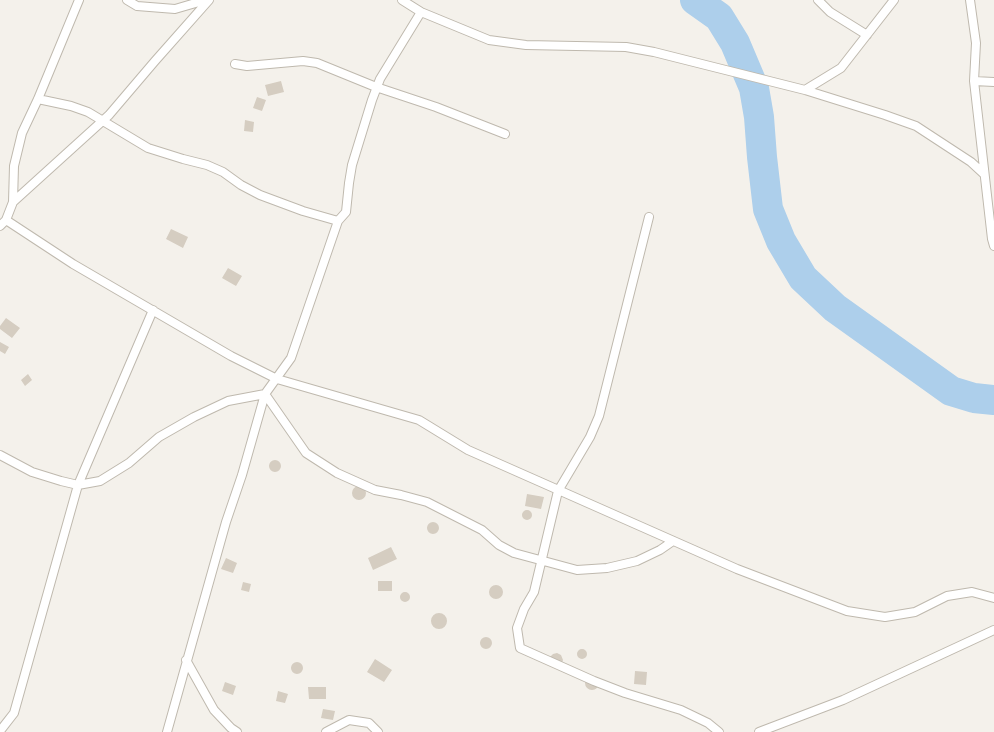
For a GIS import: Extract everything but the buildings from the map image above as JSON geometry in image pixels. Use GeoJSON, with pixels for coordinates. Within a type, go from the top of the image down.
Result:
{"type":"FeatureCollection","features":[{"type":"Feature","properties":{"kind":"lane"},"geometry":{"type":"LineString","coordinates":[[13,202],[14,166],[22,132],[38,99],[79,0]]}},
{"type":"Feature","properties":{"kind":"lane"},"geometry":{"type":"LineString","coordinates":[[127,0],[137,6],[175,9],[208,0]]}},
{"type":"Feature","properties":{"kind":"lane"},"geometry":{"type":"LineString","coordinates":[[208,0],[109,115],[13,202],[3,223],[231,356],[277,379],[419,420],[468,450],[558,491],[737,569],[847,611],[885,617],[915,612],[947,596],[972,592],[994,598]]}},
{"type":"Feature","properties":{"kind":"lane"},"geometry":{"type":"LineString","coordinates":[[402,0],[420,12],[489,40],[526,45],[626,48],[654,52],[805,90],[916,126],[971,162],[984,174]]}},
{"type":"Feature","properties":{"kind":"lane"},"geometry":{"type":"LineString","coordinates":[[818,0],[830,12],[867,35]]}},
{"type":"Feature","properties":{"kind":"lane"},"geometry":{"type":"LineString","coordinates":[[805,90],[841,68],[894,0]]}},
{"type":"Feature","properties":{"kind":"lane"},"geometry":{"type":"LineString","coordinates":[[970,0],[976,42],[974,81],[994,246]]}},
{"type":"Feature","properties":{"kind":"lane"},"geometry":{"type":"LineString","coordinates":[[166,732],[265,394],[291,358],[338,221],[346,212],[352,165],[376,87],[392,56],[420,12]]}},
{"type":"Feature","properties":{"kind":"lane"},"geometry":{"type":"LineString","coordinates":[[235,64],[247,66],[303,61],[317,63],[376,87],[436,107],[505,134]]}},
{"type":"Feature","properties":{"kind":"lane"},"geometry":{"type":"LineString","coordinates":[[974,81],[994,82]]}},
{"type":"Feature","properties":{"kind":"lane"},"geometry":{"type":"LineString","coordinates":[[38,99],[71,106],[88,112],[148,148],[183,160],[207,165],[223,172],[241,185],[260,195],[303,211],[338,221]]}},
{"type":"Feature","properties":{"kind":"lane"},"geometry":{"type":"LineString","coordinates":[[649,217],[599,416],[590,437],[558,491],[534,592],[516,628],[520,648],[625,693],[681,710],[708,723],[719,732]]}},
{"type":"Feature","properties":{"kind":"lane"},"geometry":{"type":"LineString","coordinates":[[0,730],[14,713],[78,485],[153,310]]}},
{"type":"Feature","properties":{"kind":"lane"},"geometry":{"type":"LineString","coordinates":[[265,394],[306,454],[337,472],[375,490],[427,502],[482,530],[499,545],[514,553],[577,570],[607,568],[637,561],[674,542]]}},
{"type":"Feature","properties":{"kind":"lane"},"geometry":{"type":"LineString","coordinates":[[0,455],[32,472],[61,481],[78,485],[100,481],[129,463],[159,437],[194,417],[228,401],[265,394]]}},
{"type":"Feature","properties":{"kind":"lane"},"geometry":{"type":"LineString","coordinates":[[759,732],[843,700],[994,630]]}},
{"type":"Feature","properties":{"kind":"lane"},"geometry":{"type":"LineString","coordinates":[[186,660],[214,710],[231,728],[238,732]]}},
{"type":"Feature","properties":{"kind":"lane"},"geometry":{"type":"LineString","coordinates":[[326,732],[349,720],[369,723],[378,732]]}},
{"type":"Feature","properties":{"kind":"waterway"},"geometry":{"type":"LineString","coordinates":[[695,0],[719,17],[735,43],[754,88],[759,117],[768,209],[781,241],[803,278],[835,308],[951,391],[974,398],[994,400]]}}]}
